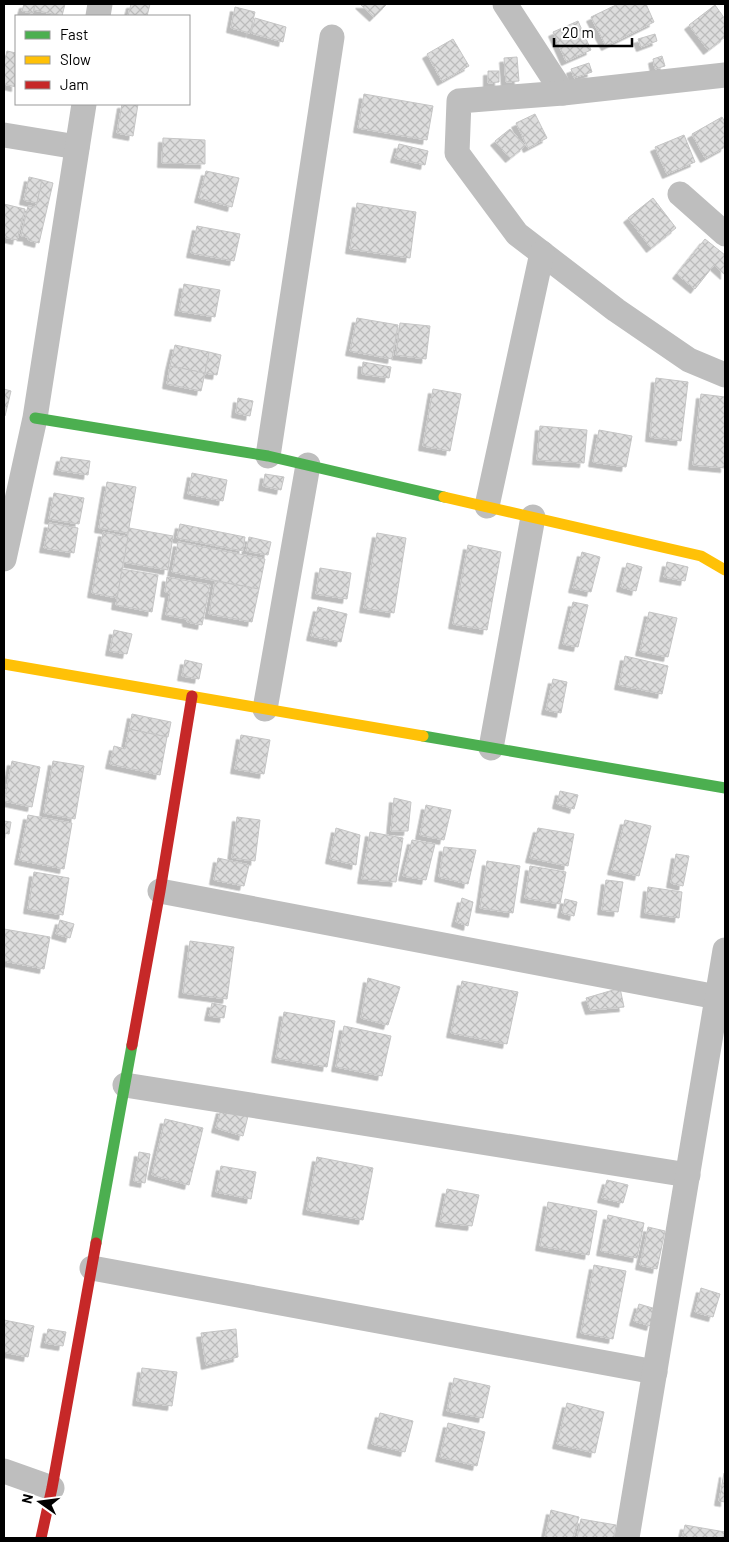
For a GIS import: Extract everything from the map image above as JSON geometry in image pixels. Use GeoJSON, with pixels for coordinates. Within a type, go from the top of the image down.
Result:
{"type":"FeatureCollection","features":[{"type":"Feature","properties":{"kind":"street"},"geometry":{"type":"LineString","coordinates":[[505,4],[563,93]]}},
{"type":"Feature","properties":{"kind":"street"},"geometry":{"type":"LineString","coordinates":[[268,456],[332,37]]}},
{"type":"Feature","properties":{"kind":"street"},"geometry":{"type":"LineString","coordinates":[[725,75],[563,93],[459,101],[457,153],[517,234],[616,310],[690,360],[725,375]]}},
{"type":"Feature","properties":{"kind":"street"},"geometry":{"type":"LineString","coordinates":[[4,559],[35,418],[84,105]]}},
{"type":"Feature","properties":{"kind":"street"},"geometry":{"type":"LineString","coordinates":[[4,135],[77,148]]}},
{"type":"Feature","properties":{"kind":"street"},"geometry":{"type":"LineString","coordinates":[[680,194],[725,234]]}},
{"type":"Feature","properties":{"kind":"street"},"geometry":{"type":"LineString","coordinates":[[487,506],[542,252]]}},
{"type":"Feature","properties":{"kind":"street"},"geometry":{"type":"LineString","coordinates":[[35,418],[268,456],[701,556],[725,570]]}},
{"type":"Feature","properties":{"kind":"street"},"geometry":{"type":"LineString","coordinates":[[265,708],[308,465]]}},
{"type":"Feature","properties":{"kind":"street"},"geometry":{"type":"LineString","coordinates":[[491,748],[533,517]]}},
{"type":"Feature","properties":{"kind":"street"},"geometry":{"type":"LineString","coordinates":[[4,664],[725,788]]}},
{"type":"Feature","properties":{"kind":"street"},"geometry":{"type":"LineString","coordinates":[[41,1538],[52,1488],[160,890],[192,696]]}},
{"type":"Feature","properties":{"kind":"street"},"geometry":{"type":"LineString","coordinates":[[160,890],[717,997]]}},
{"type":"Feature","properties":{"kind":"street"},"geometry":{"type":"LineString","coordinates":[[627,1538],[725,950]]}},
{"type":"Feature","properties":{"kind":"street"},"geometry":{"type":"LineString","coordinates":[[125,1085],[688,1175]]}},
{"type":"Feature","properties":{"kind":"street"},"geometry":{"type":"LineString","coordinates":[[92,1268],[655,1372]]}},
{"type":"Feature","properties":{"kind":"street"},"geometry":{"type":"LineString","coordinates":[[4,1471],[52,1488]]}},
{"type":"Feature","properties":{"kind":"building"},"geometry":{"type":"Polygon","coordinates":[[[24,4],[35,4],[33,13],[22,11],[24,4]]]}},
{"type":"Feature","properties":{"kind":"building"},"geometry":{"type":"Polygon","coordinates":[[[35,4],[65,4],[62,15],[34,10],[35,4]]]}},
{"type":"Feature","properties":{"kind":"building"},"geometry":{"type":"Polygon","coordinates":[[[131,4],[150,4],[147,15],[128,15],[131,4]]]}},
{"type":"Feature","properties":{"kind":"building"},"geometry":{"type":"Polygon","coordinates":[[[360,4],[387,4],[374,17],[360,4]]]}},
{"type":"Feature","properties":{"kind":"building"},"geometry":{"type":"Polygon","coordinates":[[[618,4],[646,4],[654,22],[606,46],[591,17],[618,4]]]}},
{"type":"Feature","properties":{"kind":"building"},"geometry":{"type":"Polygon","coordinates":[[[715,5],[725,19],[725,37],[708,50],[689,25],[715,5]]]}},
{"type":"Feature","properties":{"kind":"building"},"geometry":{"type":"Polygon","coordinates":[[[235,7],[255,12],[250,33],[231,28],[235,7]]]}},
{"type":"Feature","properties":{"kind":"building"},"geometry":{"type":"Polygon","coordinates":[[[255,18],[286,27],[283,42],[251,33],[255,18]]]}},
{"type":"Feature","properties":{"kind":"building"},"geometry":{"type":"Polygon","coordinates":[[[578,21],[591,50],[566,61],[553,32],[578,21]]]}},
{"type":"Feature","properties":{"kind":"building"},"geometry":{"type":"Polygon","coordinates":[[[655,34],[657,41],[641,47],[638,39],[655,34]]]}},
{"type":"Feature","properties":{"kind":"building"},"geometry":{"type":"Polygon","coordinates":[[[453,39],[469,66],[442,81],[427,54],[453,39]]]}},
{"type":"Feature","properties":{"kind":"building"},"geometry":{"type":"Polygon","coordinates":[[[7,51],[15,53],[15,87],[4,84],[4,63],[7,51]]]}},
{"type":"Feature","properties":{"kind":"building"},"geometry":{"type":"Polygon","coordinates":[[[662,56],[665,66],[655,69],[653,59],[662,56]]]}},
{"type":"Feature","properties":{"kind":"building"},"geometry":{"type":"Polygon","coordinates":[[[517,57],[519,81],[506,82],[504,58],[517,57]]]}},
{"type":"Feature","properties":{"kind":"building"},"geometry":{"type":"Polygon","coordinates":[[[589,63],[592,72],[574,78],[571,69],[589,63]]]}},
{"type":"Feature","properties":{"kind":"building"},"geometry":{"type":"Polygon","coordinates":[[[488,71],[499,71],[499,82],[488,83],[488,71]]]}},
{"type":"Feature","properties":{"kind":"building"},"geometry":{"type":"Polygon","coordinates":[[[364,94],[433,106],[427,140],[358,128],[364,94]]]}},
{"type":"Feature","properties":{"kind":"building"},"geometry":{"type":"Polygon","coordinates":[[[122,105],[138,105],[133,136],[117,133],[122,105]]]}},
{"type":"Feature","properties":{"kind":"building"},"geometry":{"type":"Polygon","coordinates":[[[535,114],[547,138],[528,148],[516,123],[535,114]]]}},
{"type":"Feature","properties":{"kind":"building"},"geometry":{"type":"Polygon","coordinates":[[[722,117],[725,122],[725,147],[705,158],[692,134],[722,117]]]}},
{"type":"Feature","properties":{"kind":"building"},"geometry":{"type":"Polygon","coordinates":[[[510,129],[525,146],[510,158],[495,141],[510,129]]]}},
{"type":"Feature","properties":{"kind":"building"},"geometry":{"type":"Polygon","coordinates":[[[684,135],[695,162],[667,174],[655,147],[684,135]]]}},
{"type":"Feature","properties":{"kind":"building"},"geometry":{"type":"Polygon","coordinates":[[[163,138],[205,140],[205,164],[162,163],[163,138]]]}},
{"type":"Feature","properties":{"kind":"building"},"geometry":{"type":"Polygon","coordinates":[[[399,144],[428,151],[425,165],[395,158],[399,144]]]}},
{"type":"Feature","properties":{"kind":"building"},"geometry":{"type":"Polygon","coordinates":[[[206,171],[239,178],[232,207],[199,198],[206,171]]]}},
{"type":"Feature","properties":{"kind":"building"},"geometry":{"type":"Polygon","coordinates":[[[29,177],[42,180],[37,203],[24,200],[29,177]]]}},
{"type":"Feature","properties":{"kind":"building"},"geometry":{"type":"Polygon","coordinates":[[[42,180],[53,183],[39,243],[28,240],[28,237],[21,236],[28,206],[36,207],[42,180]]]}},
{"type":"Feature","properties":{"kind":"building"},"geometry":{"type":"Polygon","coordinates":[[[653,198],[676,228],[651,248],[628,218],[653,198]]]}},
{"type":"Feature","properties":{"kind":"building"},"geometry":{"type":"Polygon","coordinates":[[[357,203],[416,212],[410,258],[350,249],[357,203]]]}},
{"type":"Feature","properties":{"kind":"building"},"geometry":{"type":"Polygon","coordinates":[[[4,204],[25,209],[17,240],[4,237],[4,204]]]}},
{"type":"Feature","properties":{"kind":"building"},"geometry":{"type":"Polygon","coordinates":[[[197,226],[240,234],[234,261],[191,253],[197,226]]]}},
{"type":"Feature","properties":{"kind":"building"},"geometry":{"type":"Polygon","coordinates":[[[705,239],[725,255],[725,275],[714,265],[695,289],[677,274],[705,239]]]}},
{"type":"Feature","properties":{"kind":"building"},"geometry":{"type":"Polygon","coordinates":[[[184,284],[220,290],[215,317],[179,311],[184,284]]]}},
{"type":"Feature","properties":{"kind":"building"},"geometry":{"type":"Polygon","coordinates":[[[357,318],[398,325],[392,359],[350,351],[357,318]]]}},
{"type":"Feature","properties":{"kind":"building"},"geometry":{"type":"Polygon","coordinates":[[[400,323],[430,326],[426,359],[396,355],[400,323]]]}},
{"type":"Feature","properties":{"kind":"building"},"geometry":{"type":"Polygon","coordinates":[[[175,345],[209,352],[205,373],[170,366],[175,345]]]}},
{"type":"Feature","properties":{"kind":"building"},"geometry":{"type":"Polygon","coordinates":[[[209,352],[221,355],[217,375],[205,373],[209,352]]]}},
{"type":"Feature","properties":{"kind":"building"},"geometry":{"type":"Polygon","coordinates":[[[363,362],[391,367],[389,378],[362,374],[363,362]]]}},
{"type":"Feature","properties":{"kind":"building"},"geometry":{"type":"Polygon","coordinates":[[[170,366],[205,373],[201,391],[167,384],[170,366]]]}},
{"type":"Feature","properties":{"kind":"building"},"geometry":{"type":"Polygon","coordinates":[[[656,378],[688,382],[681,441],[650,437],[656,378]]]}},
{"type":"Feature","properties":{"kind":"building"},"geometry":{"type":"Polygon","coordinates":[[[4,389],[11,391],[5,416],[4,415],[4,389]]]}},
{"type":"Feature","properties":{"kind":"building"},"geometry":{"type":"Polygon","coordinates":[[[433,389],[461,394],[450,451],[423,446],[433,389]]]}},
{"type":"Feature","properties":{"kind":"building"},"geometry":{"type":"Polygon","coordinates":[[[701,394],[725,397],[725,468],[693,465],[701,394]]]}},
{"type":"Feature","properties":{"kind":"building"},"geometry":{"type":"Polygon","coordinates":[[[238,398],[253,401],[250,416],[236,413],[238,398]]]}},
{"type":"Feature","properties":{"kind":"building"},"geometry":{"type":"Polygon","coordinates":[[[540,426],[587,430],[584,463],[537,460],[540,426]]]}},
{"type":"Feature","properties":{"kind":"building"},"geometry":{"type":"Polygon","coordinates":[[[599,430],[632,436],[626,467],[593,462],[599,430]]]}},
{"type":"Feature","properties":{"kind":"building"},"geometry":{"type":"Polygon","coordinates":[[[61,457],[90,461],[88,475],[58,470],[61,457]]]}},
{"type":"Feature","properties":{"kind":"building"},"geometry":{"type":"Polygon","coordinates":[[[192,473],[227,480],[223,501],[188,494],[192,473]]]}},
{"type":"Feature","properties":{"kind":"building"},"geometry":{"type":"Polygon","coordinates":[[[265,474],[284,477],[281,490],[263,486],[265,474]]]}},
{"type":"Feature","properties":{"kind":"building"},"geometry":{"type":"Polygon","coordinates":[[[107,482],[136,487],[128,533],[99,528],[107,482]]]}},
{"type":"Feature","properties":{"kind":"building"},"geometry":{"type":"Polygon","coordinates":[[[54,493],[84,498],[79,524],[49,519],[54,493]]]}},
{"type":"Feature","properties":{"kind":"building"},"geometry":{"type":"Polygon","coordinates":[[[49,523],[78,528],[74,553],[44,548],[49,523]]]}},
{"type":"Feature","properties":{"kind":"building"},"geometry":{"type":"Polygon","coordinates":[[[180,524],[245,537],[243,551],[177,538],[180,524]]]}},
{"type":"Feature","properties":{"kind":"building"},"geometry":{"type":"Polygon","coordinates":[[[129,528],[173,536],[168,570],[123,562],[129,528]]]}},
{"type":"Feature","properties":{"kind":"building"},"geometry":{"type":"Polygon","coordinates":[[[103,532],[128,537],[117,598],[92,593],[103,532]]]}},
{"type":"Feature","properties":{"kind":"building"},"geometry":{"type":"Polygon","coordinates":[[[377,533],[406,538],[394,613],[364,608],[377,533]]]}},
{"type":"Feature","properties":{"kind":"building"},"geometry":{"type":"Polygon","coordinates":[[[249,537],[271,542],[268,555],[246,551],[249,537]]]}},
{"type":"Feature","properties":{"kind":"building"},"geometry":{"type":"Polygon","coordinates":[[[178,542],[265,559],[259,589],[172,572],[178,542]]]}},
{"type":"Feature","properties":{"kind":"building"},"geometry":{"type":"Polygon","coordinates":[[[468,545],[501,552],[487,630],[453,624],[468,545]]]}},
{"type":"Feature","properties":{"kind":"building"},"geometry":{"type":"Polygon","coordinates":[[[582,552],[600,557],[591,592],[573,588],[582,552]]]}},
{"type":"Feature","properties":{"kind":"building"},"geometry":{"type":"Polygon","coordinates":[[[667,562],[688,567],[685,581],[664,577],[667,562]]]}},
{"type":"Feature","properties":{"kind":"building"},"geometry":{"type":"Polygon","coordinates":[[[627,563],[642,567],[636,591],[621,587],[627,563]]]}},
{"type":"Feature","properties":{"kind":"building"},"geometry":{"type":"Polygon","coordinates":[[[320,568],[351,573],[347,599],[316,594],[320,568]]]}},
{"type":"Feature","properties":{"kind":"building"},"geometry":{"type":"Polygon","coordinates":[[[122,569],[158,575],[152,612],[116,605],[122,569]]]}},
{"type":"Feature","properties":{"kind":"building"},"geometry":{"type":"Polygon","coordinates":[[[167,577],[210,585],[202,625],[187,622],[187,619],[166,615],[170,593],[165,592],[167,577]]]}},
{"type":"Feature","properties":{"kind":"building"},"geometry":{"type":"Polygon","coordinates":[[[215,581],[259,589],[252,622],[209,614],[215,581]]]}},
{"type":"Feature","properties":{"kind":"building"},"geometry":{"type":"Polygon","coordinates":[[[573,602],[588,605],[578,647],[563,644],[573,602]]]}},
{"type":"Feature","properties":{"kind":"building"},"geometry":{"type":"Polygon","coordinates":[[[318,607],[347,614],[341,642],[311,636],[318,607]]]}},
{"type":"Feature","properties":{"kind":"building"},"geometry":{"type":"Polygon","coordinates":[[[649,612],[677,618],[668,657],[640,651],[649,612]]]}},
{"type":"Feature","properties":{"kind":"building"},"geometry":{"type":"Polygon","coordinates":[[[114,630],[132,634],[127,654],[110,651],[114,630]]]}},
{"type":"Feature","properties":{"kind":"building"},"geometry":{"type":"Polygon","coordinates":[[[625,656],[668,666],[662,694],[619,685],[625,656]]]}},
{"type":"Feature","properties":{"kind":"building"},"geometry":{"type":"Polygon","coordinates":[[[185,660],[202,664],[199,679],[182,676],[185,660]]]}},
{"type":"Feature","properties":{"kind":"building"},"geometry":{"type":"Polygon","coordinates":[[[553,679],[567,682],[561,713],[546,710],[553,679]]]}},
{"type":"Feature","properties":{"kind":"building"},"geometry":{"type":"Polygon","coordinates":[[[132,714],[171,722],[168,737],[129,729],[132,714]]]}},
{"type":"Feature","properties":{"kind":"building"},"geometry":{"type":"Polygon","coordinates":[[[129,729],[167,737],[160,775],[110,764],[114,746],[125,749],[129,729]]]}},
{"type":"Feature","properties":{"kind":"building"},"geometry":{"type":"Polygon","coordinates":[[[241,735],[270,740],[264,774],[235,769],[241,735]]]}},
{"type":"Feature","properties":{"kind":"building"},"geometry":{"type":"Polygon","coordinates":[[[12,761],[40,767],[32,807],[4,801],[12,761]]]}},
{"type":"Feature","properties":{"kind":"building"},"geometry":{"type":"Polygon","coordinates":[[[53,761],[84,766],[75,819],[44,813],[53,761]]]}},
{"type":"Feature","properties":{"kind":"building"},"geometry":{"type":"Polygon","coordinates":[[[560,791],[578,795],[574,809],[557,804],[560,791]]]}},
{"type":"Feature","properties":{"kind":"building"},"geometry":{"type":"Polygon","coordinates":[[[394,798],[411,802],[408,831],[391,831],[394,798]]]}},
{"type":"Feature","properties":{"kind":"building"},"geometry":{"type":"Polygon","coordinates":[[[426,805],[451,810],[444,840],[420,835],[426,805]]]}},
{"type":"Feature","properties":{"kind":"building"},"geometry":{"type":"Polygon","coordinates":[[[28,815],[72,823],[64,869],[19,860],[28,815]]]}},
{"type":"Feature","properties":{"kind":"building"},"geometry":{"type":"Polygon","coordinates":[[[237,817],[260,820],[255,861],[232,858],[237,817]]]}},
{"type":"Feature","properties":{"kind":"building"},"geometry":{"type":"Polygon","coordinates":[[[625,820],[651,826],[639,876],[612,870],[625,820]]]}},
{"type":"Feature","properties":{"kind":"building"},"geometry":{"type":"Polygon","coordinates":[[[4,821],[11,822],[9,834],[4,833],[4,821]]]}},
{"type":"Feature","properties":{"kind":"building"},"geometry":{"type":"Polygon","coordinates":[[[336,828],[360,835],[356,865],[330,859],[336,828]]]}},
{"type":"Feature","properties":{"kind":"building"},"geometry":{"type":"Polygon","coordinates":[[[538,828],[574,834],[568,866],[530,858],[538,828]]]}},
{"type":"Feature","properties":{"kind":"building"},"geometry":{"type":"Polygon","coordinates":[[[370,832],[403,838],[396,882],[362,879],[370,832]]]}},
{"type":"Feature","properties":{"kind":"building"},"geometry":{"type":"Polygon","coordinates":[[[412,840],[435,844],[426,880],[403,876],[412,840]]]}},
{"type":"Feature","properties":{"kind":"building"},"geometry":{"type":"Polygon","coordinates":[[[444,847],[476,850],[468,884],[439,877],[444,847]]]}},
{"type":"Feature","properties":{"kind":"building"},"geometry":{"type":"Polygon","coordinates":[[[676,854],[689,856],[683,886],[671,883],[676,854]]]}},
{"type":"Feature","properties":{"kind":"building"},"geometry":{"type":"Polygon","coordinates":[[[218,858],[249,865],[244,886],[214,880],[218,858]]]}},
{"type":"Feature","properties":{"kind":"building"},"geometry":{"type":"Polygon","coordinates":[[[487,861],[520,866],[513,913],[480,908],[487,861]]]}},
{"type":"Feature","properties":{"kind":"building"},"geometry":{"type":"Polygon","coordinates":[[[530,866],[566,872],[560,904],[525,898],[530,866]]]}},
{"type":"Feature","properties":{"kind":"building"},"geometry":{"type":"Polygon","coordinates":[[[34,872],[69,878],[63,915],[28,909],[34,872]]]}},
{"type":"Feature","properties":{"kind":"building"},"geometry":{"type":"Polygon","coordinates":[[[606,880],[623,882],[618,912],[602,910],[606,880]]]}},
{"type":"Feature","properties":{"kind":"building"},"geometry":{"type":"Polygon","coordinates":[[[648,887],[682,892],[679,918],[645,913],[648,887]]]}},
{"type":"Feature","properties":{"kind":"building"},"geometry":{"type":"Polygon","coordinates":[[[462,898],[473,902],[468,926],[456,922],[462,898]]]}},
{"type":"Feature","properties":{"kind":"building"},"geometry":{"type":"Polygon","coordinates":[[[565,899],[577,902],[574,916],[562,913],[565,899]]]}},
{"type":"Feature","properties":{"kind":"building"},"geometry":{"type":"Polygon","coordinates":[[[60,920],[74,924],[70,938],[56,934],[60,920]]]}},
{"type":"Feature","properties":{"kind":"building"},"geometry":{"type":"Polygon","coordinates":[[[4,929],[50,937],[44,969],[4,961],[4,929]]]}},
{"type":"Feature","properties":{"kind":"building"},"geometry":{"type":"Polygon","coordinates":[[[190,941],[234,947],[227,999],[183,993],[190,941]]]}},
{"type":"Feature","properties":{"kind":"building"},"geometry":{"type":"Polygon","coordinates":[[[368,978],[400,987],[388,1025],[361,1018],[368,978]]]}},
{"type":"Feature","properties":{"kind":"building"},"geometry":{"type":"Polygon","coordinates":[[[462,981],[518,992],[507,1044],[451,1033],[462,981]]]}},
{"type":"Feature","properties":{"kind":"building"},"geometry":{"type":"Polygon","coordinates":[[[620,988],[624,1007],[590,1010],[586,998],[620,988]]]}},
{"type":"Feature","properties":{"kind":"building"},"geometry":{"type":"Polygon","coordinates":[[[212,1003],[226,1006],[224,1018],[209,1016],[212,1003]]]}},
{"type":"Feature","properties":{"kind":"building"},"geometry":{"type":"Polygon","coordinates":[[[284,1012],[335,1021],[327,1067],[276,1058],[284,1012]]]}},
{"type":"Feature","properties":{"kind":"building"},"geometry":{"type":"Polygon","coordinates":[[[344,1026],[391,1036],[382,1076],[336,1067],[344,1026]]]}},
{"type":"Feature","properties":{"kind":"building"},"geometry":{"type":"Polygon","coordinates":[[[221,1109],[248,1116],[243,1136],[216,1128],[221,1109]]]}},
{"type":"Feature","properties":{"kind":"building"},"geometry":{"type":"Polygon","coordinates":[[[165,1119],[203,1128],[189,1185],[152,1175],[165,1119]]]}},
{"type":"Feature","properties":{"kind":"building"},"geometry":{"type":"Polygon","coordinates":[[[139,1152],[150,1154],[145,1183],[134,1181],[139,1152]]]}},
{"type":"Feature","properties":{"kind":"building"},"geometry":{"type":"Polygon","coordinates":[[[317,1157],[373,1168],[363,1220],[307,1210],[317,1157]]]}},
{"type":"Feature","properties":{"kind":"building"},"geometry":{"type":"Polygon","coordinates":[[[221,1166],[256,1172],[251,1199],[216,1192],[221,1166]]]}},
{"type":"Feature","properties":{"kind":"building"},"geometry":{"type":"Polygon","coordinates":[[[607,1180],[628,1185],[623,1203],[602,1198],[607,1180]]]}},
{"type":"Feature","properties":{"kind":"building"},"geometry":{"type":"Polygon","coordinates":[[[447,1189],[479,1195],[472,1226],[440,1222],[447,1189]]]}},
{"type":"Feature","properties":{"kind":"building"},"geometry":{"type":"Polygon","coordinates":[[[548,1202],[597,1211],[589,1255],[540,1246],[548,1202]]]}},
{"type":"Feature","properties":{"kind":"building"},"geometry":{"type":"Polygon","coordinates":[[[608,1215],[644,1223],[637,1258],[601,1251],[608,1215]]]}},
{"type":"Feature","properties":{"kind":"building"},"geometry":{"type":"Polygon","coordinates":[[[648,1227],[665,1231],[657,1269],[640,1265],[648,1227]]]}},
{"type":"Feature","properties":{"kind":"building"},"geometry":{"type":"Polygon","coordinates":[[[594,1265],[626,1271],[613,1339],[581,1333],[594,1265]]]}},
{"type":"Feature","properties":{"kind":"building"},"geometry":{"type":"Polygon","coordinates":[[[701,1288],[720,1294],[713,1317],[695,1312],[701,1288]]]}},
{"type":"Feature","properties":{"kind":"building"},"geometry":{"type":"Polygon","coordinates":[[[639,1304],[656,1309],[651,1326],[634,1321],[639,1304]]]}},
{"type":"Feature","properties":{"kind":"building"},"geometry":{"type":"Polygon","coordinates":[[[4,1320],[34,1326],[28,1357],[4,1352],[4,1320]]]}},
{"type":"Feature","properties":{"kind":"building"},"geometry":{"type":"Polygon","coordinates":[[[48,1329],[66,1332],[63,1346],[45,1343],[48,1329]]]}},
{"type":"Feature","properties":{"kind":"building"},"geometry":{"type":"Polygon","coordinates":[[[236,1329],[238,1357],[206,1365],[201,1333],[236,1329]]]}},
{"type":"Feature","properties":{"kind":"building"},"geometry":{"type":"Polygon","coordinates":[[[142,1368],[177,1372],[172,1406],[137,1401],[142,1368]]]}},
{"type":"Feature","properties":{"kind":"building"},"geometry":{"type":"Polygon","coordinates":[[[454,1378],[490,1386],[483,1418],[447,1411],[454,1378]]]}},
{"type":"Feature","properties":{"kind":"building"},"geometry":{"type":"Polygon","coordinates":[[[567,1403],[604,1412],[595,1453],[557,1444],[567,1403]]]}},
{"type":"Feature","properties":{"kind":"building"},"geometry":{"type":"Polygon","coordinates":[[[380,1413],[413,1421],[405,1452],[372,1444],[380,1413]]]}},
{"type":"Feature","properties":{"kind":"building"},"geometry":{"type":"Polygon","coordinates":[[[448,1423],[485,1432],[477,1466],[440,1457],[448,1423]]]}},
{"type":"Feature","properties":{"kind":"building"},"geometry":{"type":"Polygon","coordinates":[[[725,1473],[725,1502],[719,1501],[725,1473]]]}},
{"type":"Feature","properties":{"kind":"building"},"geometry":{"type":"Polygon","coordinates":[[[551,1510],[579,1517],[573,1538],[545,1538],[551,1510]]]}},
{"type":"Feature","properties":{"kind":"building"},"geometry":{"type":"Polygon","coordinates":[[[581,1519],[616,1525],[614,1538],[577,1538],[581,1519]]]}},
{"type":"Feature","properties":{"kind":"building"},"geometry":{"type":"Polygon","coordinates":[[[685,1525],[725,1532],[725,1538],[682,1538],[685,1525]]]}},
{"type":"Feature","properties":{"kind":"traffic: fast"},"geometry":{"type":"LineString","coordinates":[[35,418],[268,456],[444,497]]}},
{"type":"Feature","properties":{"kind":"traffic: fast"},"geometry":{"type":"LineString","coordinates":[[423,736],[725,788]]}},
{"type":"Feature","properties":{"kind":"traffic: fast"},"geometry":{"type":"LineString","coordinates":[[96,1243],[132,1045]]}},
{"type":"Feature","properties":{"kind":"traffic: slow"},"geometry":{"type":"LineString","coordinates":[[444,497],[701,556],[725,570]]}},
{"type":"Feature","properties":{"kind":"traffic: slow"},"geometry":{"type":"LineString","coordinates":[[4,664],[423,736]]}},
{"type":"Feature","properties":{"kind":"traffic: jam"},"geometry":{"type":"LineString","coordinates":[[132,1045],[160,891],[192,696]]}},
{"type":"Feature","properties":{"kind":"traffic: jam"},"geometry":{"type":"LineString","coordinates":[[41,1538],[52,1488],[96,1243]]}}]}
